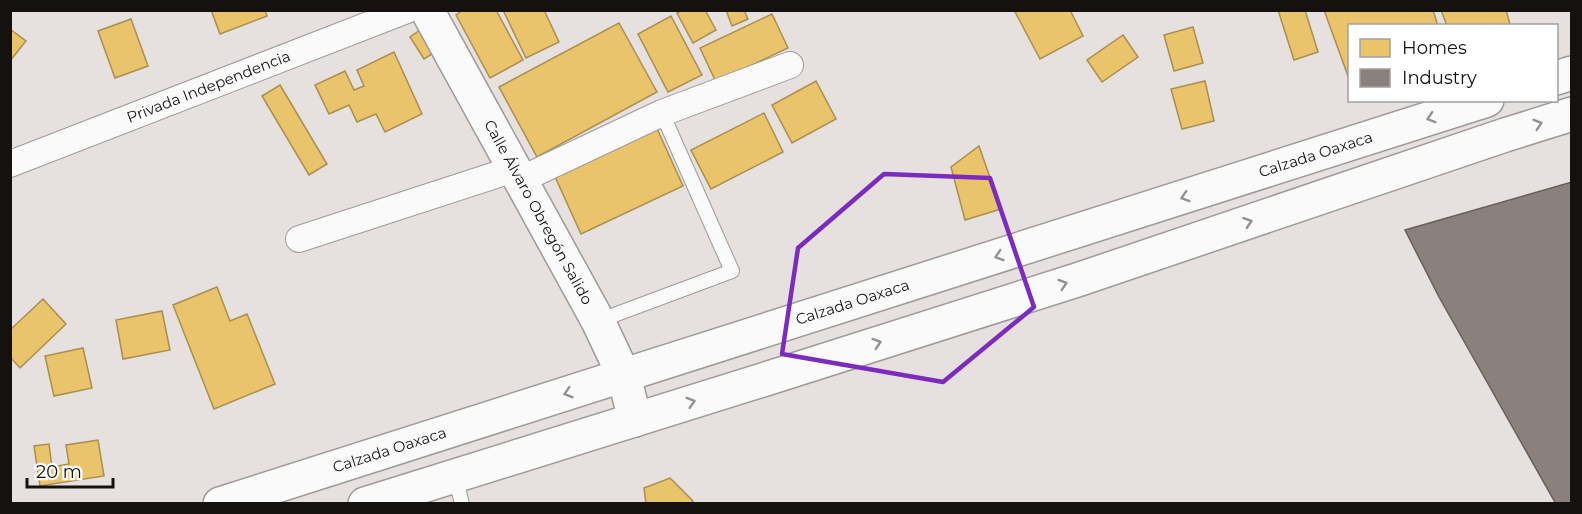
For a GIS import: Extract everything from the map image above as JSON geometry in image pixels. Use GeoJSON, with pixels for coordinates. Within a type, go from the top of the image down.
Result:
{"type":"FeatureCollection","features":[{"type":"Feature","properties":{"kind":"main road","name":"Calle Álvaro Obregón Salido"},"geometry":{"type":"LineString","coordinates":[[427,10],[598,321],[624,376],[635,420]]}},
{"type":"Feature","properties":{"kind":"main road","name":"Calzada Oaxaca"},"geometry":{"type":"LineString","coordinates":[[220,504],[289,493],[624,376],[1480,102]]}},
{"type":"Feature","properties":{"kind":"main road"},"geometry":{"type":"LineString","coordinates":[[365,504],[459,489],[635,420],[1077,280],[1572,114]]}},
{"type":"Feature","properties":{"kind":"street","name":"Privada Independencia"},"geometry":{"type":"LineString","coordinates":[[10,164],[407,10]]}},
{"type":"Feature","properties":{"kind":"street"},"geometry":{"type":"LineString","coordinates":[[299,239],[517,174],[662,113],[790,65]]}},
{"type":"Feature","properties":{"kind":"lane"},"geometry":{"type":"LineString","coordinates":[[598,321],[732,271],[662,113]]}},
{"type":"Feature","properties":{"kind":"highlighted area"},"geometry":{"type":"Polygon","coordinates":[[[884,174],[990,178],[1034,307],[943,382],[782,354],[798,248],[884,174]]]}},
{"type":"Feature","properties":{"kind":"building: Homes"},"geometry":{"type":"Polygon","coordinates":[[[211,10],[265,10],[267,16],[220,34],[211,10]]]}},
{"type":"Feature","properties":{"kind":"building: Homes"},"geometry":{"type":"Polygon","coordinates":[[[463,10],[496,10],[523,60],[490,78],[456,15],[463,10]]]}},
{"type":"Feature","properties":{"kind":"building: Homes"},"geometry":{"type":"Polygon","coordinates":[[[503,10],[544,10],[559,42],[526,58],[503,10]]]}},
{"type":"Feature","properties":{"kind":"building: Homes"},"geometry":{"type":"Polygon","coordinates":[[[683,10],[705,10],[716,30],[693,43],[677,13],[683,10]]]}},
{"type":"Feature","properties":{"kind":"building: Homes"},"geometry":{"type":"Polygon","coordinates":[[[726,10],[744,10],[748,19],[732,26],[726,10]]]}},
{"type":"Feature","properties":{"kind":"building: Homes"},"geometry":{"type":"Polygon","coordinates":[[[1014,10],[1070,10],[1083,36],[1040,59],[1014,10]]]}},
{"type":"Feature","properties":{"kind":"building: Homes"},"geometry":{"type":"Polygon","coordinates":[[[1278,10],[1305,10],[1318,52],[1294,60],[1278,10]]]}},
{"type":"Feature","properties":{"kind":"building: Homes"},"geometry":{"type":"Polygon","coordinates":[[[1324,10],[1433,10],[1437,24],[1348,24],[1348,76],[1324,10]]]}},
{"type":"Feature","properties":{"kind":"building: Homes"},"geometry":{"type":"Polygon","coordinates":[[[1441,10],[1506,10],[1510,24],[1446,24],[1441,10]]]}},
{"type":"Feature","properties":{"kind":"building: Homes"},"geometry":{"type":"Polygon","coordinates":[[[772,14],[788,48],[716,82],[700,48],[772,14]]]}},
{"type":"Feature","properties":{"kind":"building: Homes"},"geometry":{"type":"Polygon","coordinates":[[[671,16],[702,75],[668,92],[638,34],[671,16]]]}},
{"type":"Feature","properties":{"kind":"building: Homes"},"geometry":{"type":"Polygon","coordinates":[[[131,19],[148,66],[115,78],[98,31],[131,19]]]}},
{"type":"Feature","properties":{"kind":"building: Homes"},"geometry":{"type":"Polygon","coordinates":[[[619,23],[657,92],[537,157],[499,87],[619,23]]]}},
{"type":"Feature","properties":{"kind":"building: Homes"},"geometry":{"type":"Polygon","coordinates":[[[1193,27],[1203,63],[1174,71],[1164,35],[1193,27]]]}},
{"type":"Feature","properties":{"kind":"building: Homes"},"geometry":{"type":"Polygon","coordinates":[[[423,28],[437,51],[424,59],[410,37],[423,28]]]}},
{"type":"Feature","properties":{"kind":"building: Homes"},"geometry":{"type":"Polygon","coordinates":[[[10,29],[26,41],[10,61],[10,29]]]}},
{"type":"Feature","properties":{"kind":"building: Homes"},"geometry":{"type":"Polygon","coordinates":[[[1123,35],[1138,57],[1102,82],[1087,60],[1123,35]]]}},
{"type":"Feature","properties":{"kind":"building: Homes"},"geometry":{"type":"Polygon","coordinates":[[[394,52],[422,114],[385,132],[376,114],[357,122],[349,105],[329,114],[315,85],[345,71],[354,90],[364,86],[357,70],[394,52]]]}},
{"type":"Feature","properties":{"kind":"building: Homes"},"geometry":{"type":"Polygon","coordinates":[[[816,81],[836,119],[792,143],[772,105],[816,81]]]}},
{"type":"Feature","properties":{"kind":"building: Homes"},"geometry":{"type":"Polygon","coordinates":[[[1205,81],[1214,121],[1182,129],[1171,89],[1205,81]]]}},
{"type":"Feature","properties":{"kind":"building: Homes"},"geometry":{"type":"Polygon","coordinates":[[[280,85],[327,164],[309,175],[262,96],[280,85]]]}},
{"type":"Feature","properties":{"kind":"building: Homes"},"geometry":{"type":"Polygon","coordinates":[[[764,113],[783,152],[711,189],[691,150],[764,113]]]}},
{"type":"Feature","properties":{"kind":"building: Homes"},"geometry":{"type":"Polygon","coordinates":[[[654,122],[683,186],[581,234],[552,170],[654,122]]]}},
{"type":"Feature","properties":{"kind":"building: Homes"},"geometry":{"type":"Polygon","coordinates":[[[979,146],[1001,209],[965,220],[951,167],[979,146]]]}},
{"type":"Feature","properties":{"kind":"building: Homes"},"geometry":{"type":"Polygon","coordinates":[[[217,287],[230,321],[247,314],[275,384],[214,409],[173,305],[217,287]]]}},
{"type":"Feature","properties":{"kind":"building: Homes"},"geometry":{"type":"Polygon","coordinates":[[[43,299],[66,324],[20,368],[10,357],[10,330],[43,299]]]}},
{"type":"Feature","properties":{"kind":"building: Homes"},"geometry":{"type":"Polygon","coordinates":[[[162,311],[170,350],[123,359],[116,320],[162,311]]]}},
{"type":"Feature","properties":{"kind":"building: Homes"},"geometry":{"type":"Polygon","coordinates":[[[83,348],[92,388],[54,396],[45,356],[83,348]]]}},
{"type":"Feature","properties":{"kind":"building: Homes"},"geometry":{"type":"Polygon","coordinates":[[[98,440],[104,476],[40,486],[34,446],[49,444],[52,467],[69,464],[66,445],[98,440]]]}},
{"type":"Feature","properties":{"kind":"building: Homes"},"geometry":{"type":"Polygon","coordinates":[[[670,478],[693,501],[690,504],[646,504],[644,488],[670,478]]]}},
{"type":"Feature","properties":{"kind":"building: Industry"},"geometry":{"type":"Polygon","coordinates":[[[1572,182],[1572,504],[1556,504],[1439,297],[1405,230],[1572,182]]]}}]}
